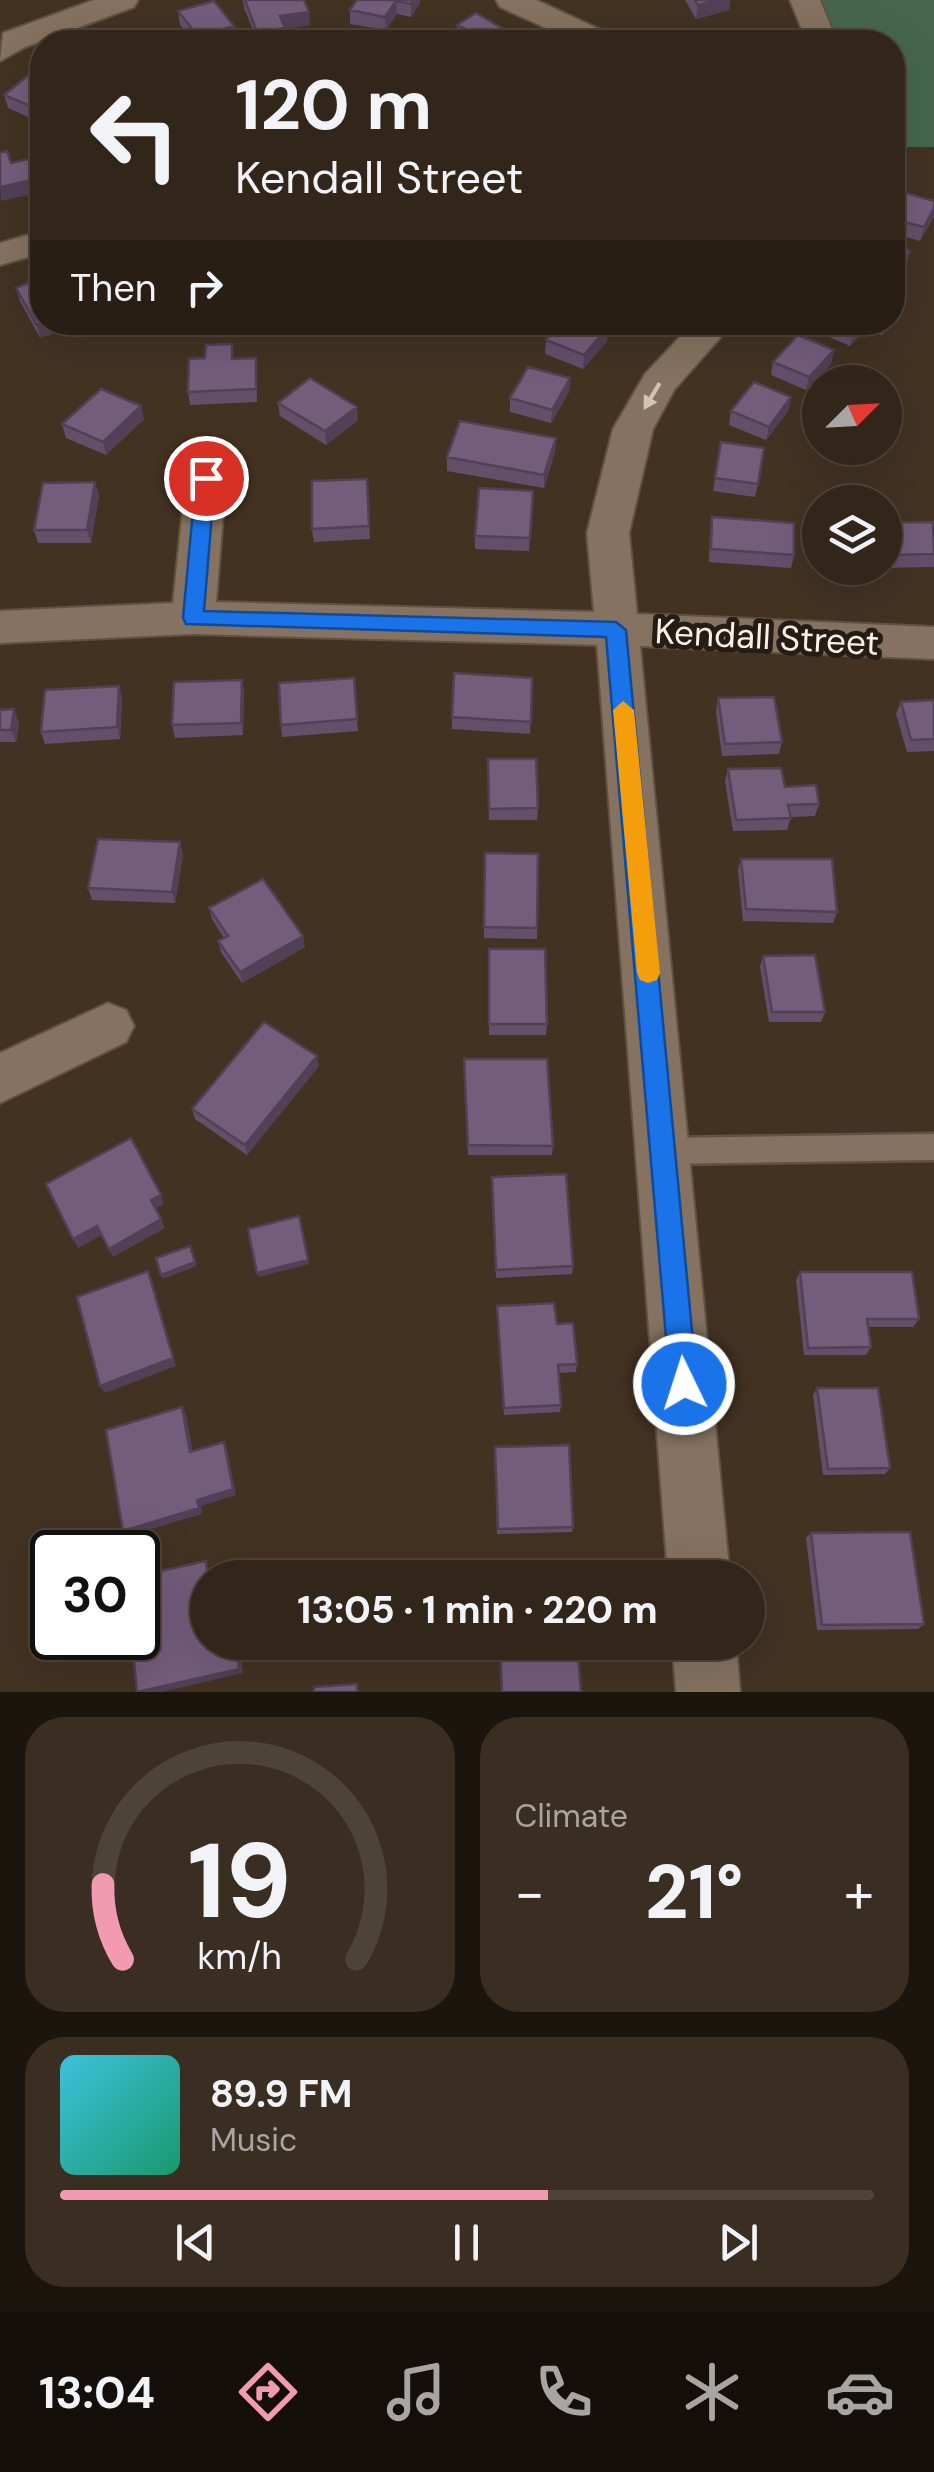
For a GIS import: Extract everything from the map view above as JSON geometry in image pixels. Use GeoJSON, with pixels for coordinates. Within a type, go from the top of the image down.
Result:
{"type":"FeatureCollection","features":[{"type":"Feature","properties":{"kind":"street"},"geometry":{"type":"LineString","coordinates":[[41,30],[123,0]]}},
{"type":"Feature","properties":{"kind":"street"},"geometry":{"type":"LineString","coordinates":[[511,0],[575,30]]}},
{"type":"Feature","properties":{"kind":"street"},"geometry":{"type":"LineString","coordinates":[[805,0],[817,30]]}},
{"type":"Feature","properties":{"kind":"street"},"geometry":{"type":"LineString","coordinates":[[0,51],[30,34]]}},
{"type":"Feature","properties":{"kind":"street"},"geometry":{"type":"LineString","coordinates":[[0,254],[30,245]]}},
{"type":"Feature","properties":{"kind":"street"},"geometry":{"type":"LineString","coordinates":[[697,1560],[666,1151],[608,533],[633,429],[658,383],[704,335]]}},
{"type":"Feature","properties":{"kind":"street"},"geometry":{"type":"LineString","coordinates":[[193,618],[206,478]]}},
{"type":"Feature","properties":{"kind":"street","name":"Kendall Street"},"geometry":{"type":"LineString","coordinates":[[0,627],[193,618],[934,644]]}},
{"type":"Feature","properties":{"kind":"street"},"geometry":{"type":"LineString","coordinates":[[0,1079],[108,1026]]}},
{"type":"Feature","properties":{"kind":"street"},"geometry":{"type":"LineString","coordinates":[[705,1660],[708,1692]]}},
{"type":"Feature","properties":{"kind":"lane"},"geometry":{"type":"LineString","coordinates":[[666,1151],[934,1146]]}},
{"type":"Feature","properties":{"kind":"green space"},"geometry":{"type":"Polygon","coordinates":[[[805,0],[934,0],[934,147],[905,147],[905,30],[817,30],[805,0]]]}},
{"type":"Feature","properties":{"kind":"building"},"geometry":{"type":"Polygon","coordinates":[[[245,0],[304,0],[309,12],[280,16],[285,28],[256,30],[245,0]]]}},
{"type":"Feature","properties":{"kind":"building"},"geometry":{"type":"Polygon","coordinates":[[[357,0],[413,0],[411,4],[396,1],[385,17],[350,10],[357,0]]]}},
{"type":"Feature","properties":{"kind":"building"},"geometry":{"type":"Polygon","coordinates":[[[214,1],[234,26],[193,30],[178,11],[214,1]]]}},
{"type":"Feature","properties":{"kind":"building"},"geometry":{"type":"Polygon","coordinates":[[[476,13],[505,30],[468,30],[457,25],[476,13]]]}},
{"type":"Feature","properties":{"kind":"building"},"geometry":{"type":"Polygon","coordinates":[[[30,74],[30,106],[4,95],[30,74]]]}},
{"type":"Feature","properties":{"kind":"building"},"geometry":{"type":"Polygon","coordinates":[[[7,151],[11,163],[30,159],[30,181],[0,187],[0,153],[7,151]]]}},
{"type":"Feature","properties":{"kind":"building"},"geometry":{"type":"Polygon","coordinates":[[[905,193],[934,201],[924,227],[905,222],[905,193]]]}},
{"type":"Feature","properties":{"kind":"building"},"geometry":{"type":"Polygon","coordinates":[[[30,283],[30,313],[16,288],[30,283]]]}},
{"type":"Feature","properties":{"kind":"building"},"geometry":{"type":"Polygon","coordinates":[[[550,335],[601,335],[584,355],[546,340],[550,335]]]}},
{"type":"Feature","properties":{"kind":"building"},"geometry":{"type":"Polygon","coordinates":[[[798,335],[834,350],[820,365],[802,365],[802,374],[773,362],[798,335]]]}},
{"type":"Feature","properties":{"kind":"building"},"geometry":{"type":"Polygon","coordinates":[[[232,344],[232,359],[256,358],[256,389],[188,392],[189,359],[205,358],[206,345],[232,344]]]}},
{"type":"Feature","properties":{"kind":"building"},"geometry":{"type":"Polygon","coordinates":[[[528,367],[570,378],[552,410],[510,398],[528,367]]]}},
{"type":"Feature","properties":{"kind":"building"},"geometry":{"type":"Polygon","coordinates":[[[310,378],[357,407],[325,431],[278,403],[310,378]]]}},
{"type":"Feature","properties":{"kind":"building"},"geometry":{"type":"Polygon","coordinates":[[[754,382],[791,397],[769,427],[731,411],[754,382]]]}},
{"type":"Feature","properties":{"kind":"building"},"geometry":{"type":"Polygon","coordinates":[[[101,389],[141,406],[103,442],[62,424],[101,389]]]}},
{"type":"Feature","properties":{"kind":"building"},"geometry":{"type":"Polygon","coordinates":[[[460,421],[556,438],[544,475],[447,457],[460,421]]]}},
{"type":"Feature","properties":{"kind":"building"},"geometry":{"type":"Polygon","coordinates":[[[721,442],[764,448],[758,484],[715,478],[721,442]]]}},
{"type":"Feature","properties":{"kind":"building"},"geometry":{"type":"Polygon","coordinates":[[[367,479],[369,526],[312,529],[312,481],[367,479]]]}},
{"type":"Feature","properties":{"kind":"building"},"geometry":{"type":"Polygon","coordinates":[[[95,482],[87,530],[34,530],[43,483],[95,482]]]}},
{"type":"Feature","properties":{"kind":"building"},"geometry":{"type":"Polygon","coordinates":[[[479,488],[533,491],[530,538],[475,536],[479,488]]]}},
{"type":"Feature","properties":{"kind":"building"},"geometry":{"type":"Polygon","coordinates":[[[712,517],[794,523],[794,555],[711,549],[712,517]]]}},
{"type":"Feature","properties":{"kind":"building"},"geometry":{"type":"Polygon","coordinates":[[[933,522],[934,554],[902,555],[902,523],[933,522]]]}},
{"type":"Feature","properties":{"kind":"building"},"geometry":{"type":"Polygon","coordinates":[[[454,673],[532,678],[531,722],[452,717],[454,673]]]}},
{"type":"Feature","properties":{"kind":"building"},"geometry":{"type":"Polygon","coordinates":[[[354,678],[357,719],[281,725],[279,683],[354,678]]]}},
{"type":"Feature","properties":{"kind":"building"},"geometry":{"type":"Polygon","coordinates":[[[242,680],[241,723],[172,725],[174,682],[242,680]]]}},
{"type":"Feature","properties":{"kind":"building"},"geometry":{"type":"Polygon","coordinates":[[[119,686],[117,727],[41,732],[45,690],[119,686]]]}},
{"type":"Feature","properties":{"kind":"building"},"geometry":{"type":"Polygon","coordinates":[[[774,697],[782,742],[725,744],[718,698],[774,697]]]}},
{"type":"Feature","properties":{"kind":"building"},"geometry":{"type":"Polygon","coordinates":[[[934,700],[934,739],[911,740],[901,702],[934,700]]]}},
{"type":"Feature","properties":{"kind":"building"},"geometry":{"type":"Polygon","coordinates":[[[14,709],[11,730],[0,730],[0,710],[14,709]]]}},
{"type":"Feature","properties":{"kind":"building"},"geometry":{"type":"Polygon","coordinates":[[[488,759],[536,759],[538,808],[489,809],[488,759]]]}},
{"type":"Feature","properties":{"kind":"building"},"geometry":{"type":"Polygon","coordinates":[[[781,768],[785,787],[816,785],[819,804],[788,805],[791,818],[736,820],[728,769],[781,768]]]}},
{"type":"Feature","properties":{"kind":"building"},"geometry":{"type":"Polygon","coordinates":[[[98,839],[180,842],[172,892],[88,888],[98,839]]]}},
{"type":"Feature","properties":{"kind":"building"},"geometry":{"type":"Polygon","coordinates":[[[485,853],[538,854],[537,928],[484,927],[485,853]]]}},
{"type":"Feature","properties":{"kind":"building"},"geometry":{"type":"Polygon","coordinates":[[[741,859],[832,859],[837,912],[746,909],[741,859]]]}},
{"type":"Feature","properties":{"kind":"building"},"geometry":{"type":"Polygon","coordinates":[[[263,879],[303,936],[240,972],[218,941],[228,936],[209,908],[263,879]]]}},
{"type":"Feature","properties":{"kind":"building"},"geometry":{"type":"Polygon","coordinates":[[[489,949],[545,949],[547,1024],[489,1024],[489,949]]]}},
{"type":"Feature","properties":{"kind":"building"},"geometry":{"type":"Polygon","coordinates":[[[815,955],[825,1012],[772,1012],[763,956],[815,955]]]}},
{"type":"Feature","properties":{"kind":"building"},"geometry":{"type":"Polygon","coordinates":[[[264,1022],[317,1056],[245,1145],[192,1109],[264,1022]]]}},
{"type":"Feature","properties":{"kind":"building"},"geometry":{"type":"Polygon","coordinates":[[[464,1059],[547,1059],[553,1146],[468,1145],[464,1059]]]}},
{"type":"Feature","properties":{"kind":"building"},"geometry":{"type":"Polygon","coordinates":[[[131,1138],[161,1195],[151,1200],[161,1219],[109,1249],[97,1226],[73,1239],[46,1184],[131,1138]]]}},
{"type":"Feature","properties":{"kind":"building"},"geometry":{"type":"Polygon","coordinates":[[[566,1174],[573,1266],[496,1270],[492,1177],[566,1174]]]}},
{"type":"Feature","properties":{"kind":"building"},"geometry":{"type":"Polygon","coordinates":[[[299,1216],[308,1260],[257,1273],[248,1229],[299,1216]]]}},
{"type":"Feature","properties":{"kind":"building"},"geometry":{"type":"Polygon","coordinates":[[[190,1246],[195,1262],[161,1275],[156,1258],[190,1246]]]}},
{"type":"Feature","properties":{"kind":"building"},"geometry":{"type":"Polygon","coordinates":[[[148,1271],[173,1358],[100,1386],[77,1297],[148,1271]]]}},
{"type":"Feature","properties":{"kind":"building"},"geometry":{"type":"Polygon","coordinates":[[[800,1272],[912,1272],[919,1319],[867,1319],[871,1347],[808,1348],[800,1272]]]}},
{"type":"Feature","properties":{"kind":"building"},"geometry":{"type":"Polygon","coordinates":[[[554,1303],[557,1324],[573,1323],[577,1364],[558,1365],[561,1405],[504,1408],[497,1306],[554,1303]]]}},
{"type":"Feature","properties":{"kind":"building"},"geometry":{"type":"Polygon","coordinates":[[[817,1388],[878,1388],[890,1468],[828,1469],[817,1388]]]}},
{"type":"Feature","properties":{"kind":"building"},"geometry":{"type":"Polygon","coordinates":[[[182,1407],[190,1452],[224,1442],[233,1489],[197,1500],[199,1508],[123,1530],[106,1430],[182,1407]]]}},
{"type":"Feature","properties":{"kind":"building"},"geometry":{"type":"Polygon","coordinates":[[[569,1445],[573,1527],[498,1529],[495,1447],[569,1445]]]}},
{"type":"Feature","properties":{"kind":"building"},"geometry":{"type":"Polygon","coordinates":[[[910,1532],[924,1624],[822,1625],[811,1533],[910,1532]]]}},
{"type":"Feature","properties":{"kind":"building"},"geometry":{"type":"Polygon","coordinates":[[[190,1565],[190,1660],[238,1660],[239,1669],[137,1692],[134,1660],[160,1660],[160,1571],[190,1565]]]}},
{"type":"Feature","properties":{"kind":"building"},"geometry":{"type":"Polygon","coordinates":[[[501,1660],[578,1660],[581,1692],[502,1692],[501,1660]]]}},
{"type":"Feature","properties":{"kind":"building"},"geometry":{"type":"Polygon","coordinates":[[[357,1684],[357,1692],[314,1692],[314,1687],[357,1684]]]}},
{"type":"Feature","properties":{"kind":"slow traffic"},"geometry":{"type":"LineString","coordinates":[[623,710],[648,973]]}},
{"type":"Feature","properties":{"kind":"route"},"geometry":{"type":"LineString","coordinates":[[206,478],[193,618],[616,630],[666,1151],[684,1384]]}}]}
